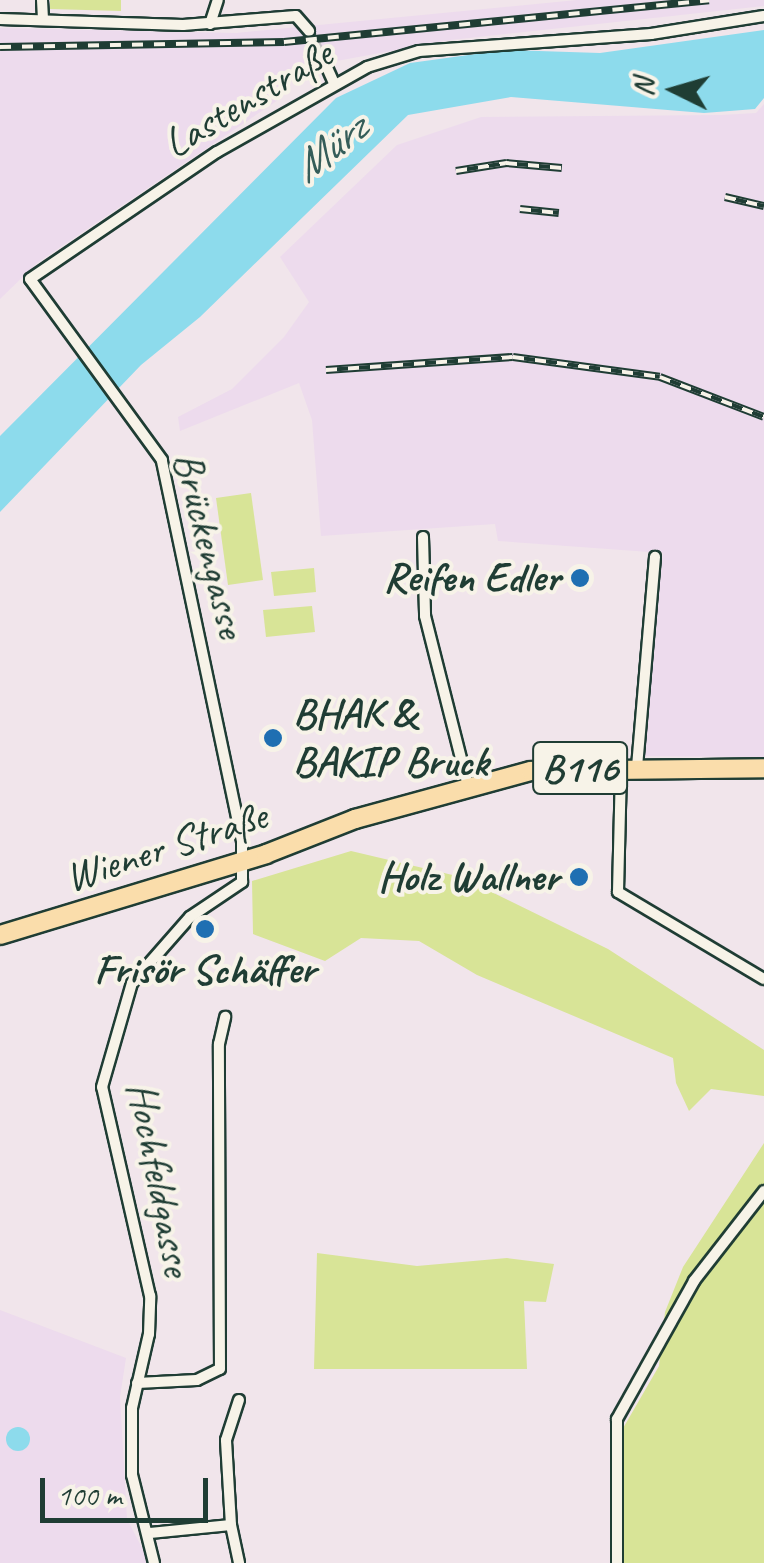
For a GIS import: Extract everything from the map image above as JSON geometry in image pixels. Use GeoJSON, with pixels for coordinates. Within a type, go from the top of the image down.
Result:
{"type":"FeatureCollection","features":[{"type":"Feature","properties":{"kind":"main road","name":"Wiener Straße"},"geometry":{"type":"LineString","coordinates":[[0,935],[244,862],[354,819],[531,772],[629,767],[764,768]]}},
{"type":"Feature","properties":{"kind":"street"},"geometry":{"type":"LineString","coordinates":[[42,0],[43,20]]}},
{"type":"Feature","properties":{"kind":"street"},"geometry":{"type":"LineString","coordinates":[[210,24],[218,0]]}},
{"type":"Feature","properties":{"kind":"street"},"geometry":{"type":"LineString","coordinates":[[0,19],[210,24],[296,16],[309,31]]}},
{"type":"Feature","properties":{"kind":"street","name":"Lastenstraße"},"geometry":{"type":"LineString","coordinates":[[30,280],[333,81],[419,51],[651,34],[764,16]]}},
{"type":"Feature","properties":{"kind":"street"},"geometry":{"type":"LineString","coordinates":[[325,63],[333,81]]}},
{"type":"Feature","properties":{"kind":"street","name":"Brückengasse"},"geometry":{"type":"LineString","coordinates":[[30,280],[162,460],[244,862]]}},
{"type":"Feature","properties":{"kind":"street"},"geometry":{"type":"LineString","coordinates":[[422,536],[425,616],[468,786]]}},
{"type":"Feature","properties":{"kind":"street"},"geometry":{"type":"LineString","coordinates":[[655,556],[618,892],[764,979]]}},
{"type":"Feature","properties":{"kind":"street","name":"Hochfeldgasse"},"geometry":{"type":"LineString","coordinates":[[154,1563],[150,1533],[138,1516],[132,1475],[137,1383],[150,1296],[105,1116],[107,1052],[144,964],[205,904],[242,882],[244,862]]}},
{"type":"Feature","properties":{"kind":"street","name":"Hochfeldgasse"},"geometry":{"type":"LineString","coordinates":[[137,1383],[214,1377],[220,1369],[219,1044],[225,1017]]}},
{"type":"Feature","properties":{"kind":"street"},"geometry":{"type":"LineString","coordinates":[[618,1563],[616,1419],[694,1282],[764,1191]]}},
{"type":"Feature","properties":{"kind":"street"},"geometry":{"type":"LineString","coordinates":[[239,1400],[226,1440],[230,1525],[239,1563]]}},
{"type":"Feature","properties":{"kind":"street"},"geometry":{"type":"LineString","coordinates":[[150,1533],[230,1525]]}},
{"type":"Feature","properties":{"kind":"shaded area"},"geometry":{"type":"Polygon","coordinates":[[[577,0],[764,0],[764,6],[451,40],[293,69],[278,100],[37,263],[0,299],[0,28],[236,33],[577,0]]]}},
{"type":"Feature","properties":{"kind":"shaded area"},"geometry":{"type":"Polygon","coordinates":[[[764,104],[764,757],[637,756],[663,553],[498,541],[495,524],[321,536],[312,420],[299,383],[180,431],[178,417],[232,389],[284,337],[309,302],[280,257],[397,145],[481,117],[721,115],[756,113],[764,104]]]}},
{"type":"Feature","properties":{"kind":"shaded area"},"geometry":{"type":"Polygon","coordinates":[[[0,1310],[126,1358],[120,1397],[127,1519],[150,1563],[0,1563],[0,1310]]]}},
{"type":"Feature","properties":{"kind":"green space"},"geometry":{"type":"Polygon","coordinates":[[[50,0],[121,0],[121,11],[50,9],[50,0]]]}},
{"type":"Feature","properties":{"kind":"green space"},"geometry":{"type":"Polygon","coordinates":[[[251,493],[263,580],[228,585],[216,498],[251,493]]]}},
{"type":"Feature","properties":{"kind":"green space"},"geometry":{"type":"Polygon","coordinates":[[[314,568],[316,592],[274,596],[271,572],[314,568]]]}},
{"type":"Feature","properties":{"kind":"green space"},"geometry":{"type":"Polygon","coordinates":[[[312,606],[315,632],[266,637],[263,610],[312,606]]]}},
{"type":"Feature","properties":{"kind":"green space"},"geometry":{"type":"Polygon","coordinates":[[[351,851],[461,877],[608,949],[764,1050],[764,1096],[711,1089],[689,1111],[676,1083],[673,1058],[477,975],[419,941],[361,938],[325,961],[253,934],[252,881],[351,851]]]}},
{"type":"Feature","properties":{"kind":"green space"},"geometry":{"type":"Polygon","coordinates":[[[764,1143],[764,1563],[624,1563],[622,1430],[659,1366],[665,1312],[683,1267],[764,1143]]]}},
{"type":"Feature","properties":{"kind":"green space"},"geometry":{"type":"Polygon","coordinates":[[[317,1253],[417,1266],[507,1258],[554,1264],[546,1302],[524,1301],[527,1369],[314,1369],[317,1253]]]}},
{"type":"Feature","properties":{"kind":"water","name":"Mürz"},"geometry":{"type":"Polygon","coordinates":[[[764,30],[764,98],[755,109],[704,113],[511,97],[408,115],[200,317],[141,365],[0,512],[0,436],[336,98],[410,63],[505,50],[600,53],[764,30]]]}},
{"type":"Feature","properties":{"kind":"water"},"geometry":{"type":"Polygon","coordinates":[[[18,1427],[27,1430],[27,1448],[18,1451],[9,1448],[6,1439],[9,1430],[18,1427]]]}},
{"type":"Feature","properties":{"kind":"tunnel"},"geometry":{"type":"LineString","coordinates":[[309,31],[325,63]]}},
{"type":"Feature","properties":{"kind":"railway"},"geometry":{"type":"LineString","coordinates":[[0,47],[284,42],[709,0]]}},
{"type":"Feature","properties":{"kind":"railway"},"geometry":{"type":"LineString","coordinates":[[456,171],[506,163],[562,168]]}},
{"type":"Feature","properties":{"kind":"railway"},"geometry":{"type":"LineString","coordinates":[[725,197],[764,206]]}},
{"type":"Feature","properties":{"kind":"railway"},"geometry":{"type":"LineString","coordinates":[[520,209],[559,213]]}},
{"type":"Feature","properties":{"kind":"railway"},"geometry":{"type":"LineString","coordinates":[[326,370],[513,357],[660,377],[764,417]]}},
{"type":"Feature","properties":{"kind":"place","name":"Reifen Edler"},"geometry":{"type":"Point","coordinates":[580,578]}},
{"type":"Feature","properties":{"kind":"place","name":"BHAK & BAKIP Bruck"},"geometry":{"type":"Point","coordinates":[273,738]}},
{"type":"Feature","properties":{"kind":"place","name":"Holz Wallner"},"geometry":{"type":"Point","coordinates":[579,877]}},
{"type":"Feature","properties":{"kind":"place","name":"Frisör Schäffer"},"geometry":{"type":"Point","coordinates":[205,929]}}]}
